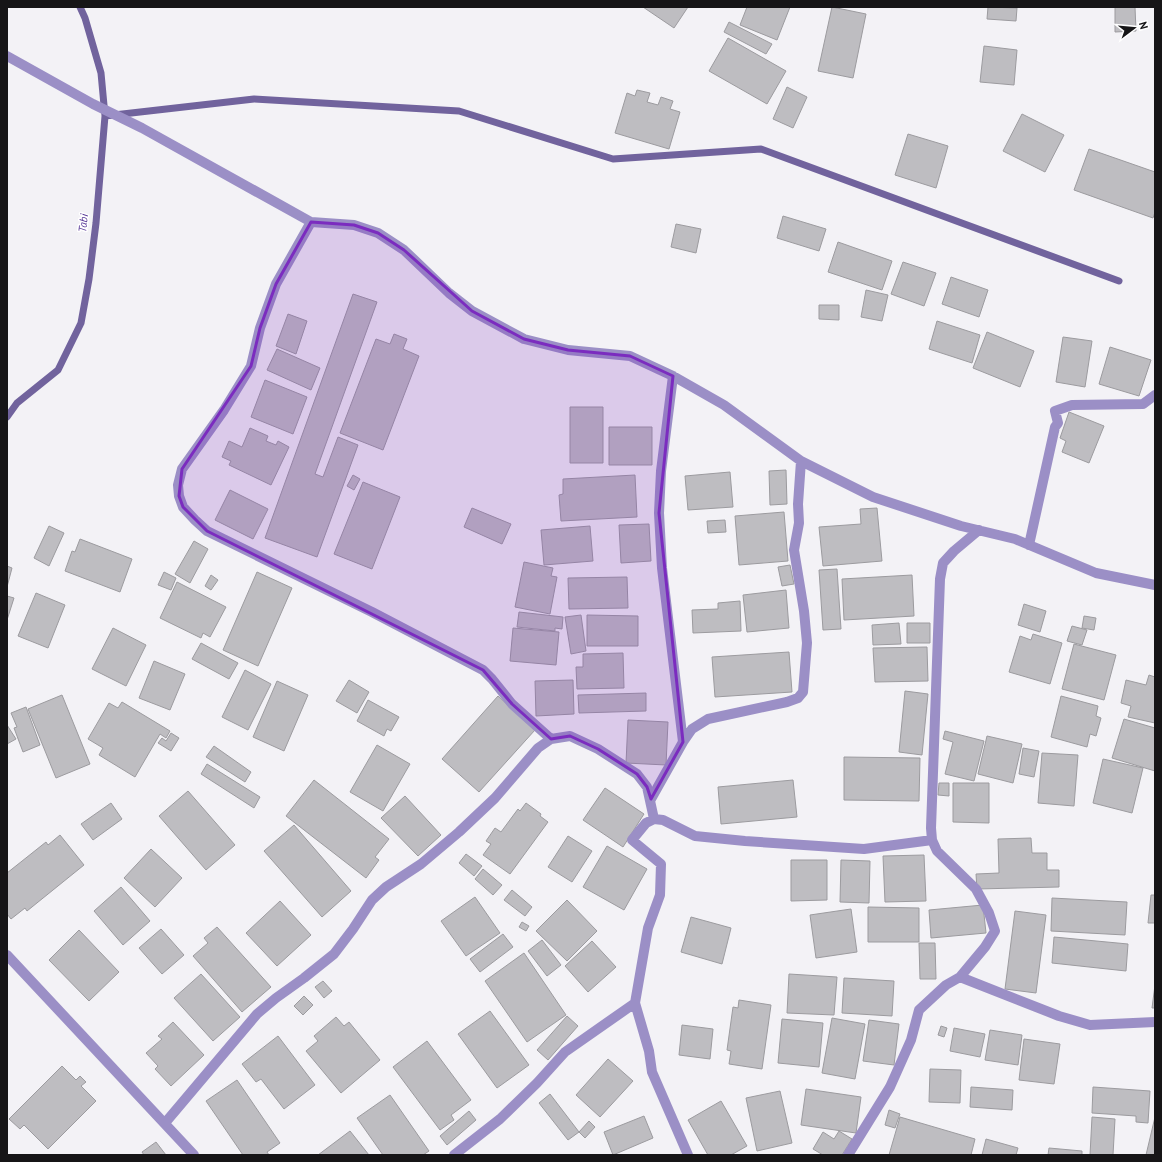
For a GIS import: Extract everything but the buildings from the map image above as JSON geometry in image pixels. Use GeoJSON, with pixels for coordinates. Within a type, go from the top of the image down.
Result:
{"type":"FeatureCollection","features":[{"type":"Feature","properties":{"kind":"street"},"geometry":{"type":"LineString","coordinates":[[7,56],[93,104],[142,128],[311,222],[354,225],[378,233],[404,250],[448,293],[472,311],[524,339],[568,350],[630,356],[673,376],[724,405],[801,461],[873,497],[961,526],[1015,539],[1096,573],[1155,585]]}},
{"type":"Feature","properties":{"kind":"street"},"geometry":{"type":"LineString","coordinates":[[311,222],[276,284],[260,328],[250,366],[224,410],[182,469],[178,485],[179,496],[183,507],[207,531],[372,612],[483,670],[512,704],[551,739]]}},
{"type":"Feature","properties":{"kind":"street"},"geometry":{"type":"LineString","coordinates":[[673,376],[661,472],[659,513],[662,568],[683,742]]}},
{"type":"Feature","properties":{"kind":"street"},"geometry":{"type":"LineString","coordinates":[[1029,545],[1055,427],[1058,423],[1055,411],[1072,405],[1143,404],[1155,395]]}},
{"type":"Feature","properties":{"kind":"street"},"geometry":{"type":"LineString","coordinates":[[650,799],[692,729],[708,718],[787,702],[798,698],[803,692],[807,643],[804,611],[794,550],[799,523],[798,504],[801,461]]}},
{"type":"Feature","properties":{"kind":"street"},"geometry":{"type":"LineString","coordinates":[[848,1155],[890,1087],[911,1040],[919,1010],[946,985],[960,977],[985,947],[994,931],[989,914],[976,889],[937,851],[932,840],[931,828],[940,579],[943,563],[954,551],[979,530]]}},
{"type":"Feature","properties":{"kind":"street"},"geometry":{"type":"LineString","coordinates":[[165,1123],[257,1014],[334,954],[372,900],[386,887],[420,864],[459,832],[495,798],[538,748],[551,739],[570,736],[598,749],[637,774],[647,787],[654,820]]}},
{"type":"Feature","properties":{"kind":"street"},"geometry":{"type":"LineString","coordinates":[[688,1155],[652,1072],[649,1051],[635,1003],[648,928],[660,895],[661,864],[632,840],[646,823],[654,820],[663,820],[694,836],[745,841],[864,849],[932,840]]}},
{"type":"Feature","properties":{"kind":"street"},"geometry":{"type":"LineString","coordinates":[[7,955],[194,1155]]}},
{"type":"Feature","properties":{"kind":"street"},"geometry":{"type":"LineString","coordinates":[[960,977],[1059,1016],[1090,1025],[1155,1022]]}},
{"type":"Feature","properties":{"kind":"street"},"geometry":{"type":"LineString","coordinates":[[454,1155],[500,1119],[566,1052],[635,1003]]}},
{"type":"Feature","properties":{"kind":"highlighted area"},"geometry":{"type":"Polygon","coordinates":[[[311,222],[354,225],[378,233],[404,250],[472,311],[524,339],[568,350],[630,356],[673,376],[659,513],[683,742],[651,799],[647,787],[637,774],[598,749],[570,736],[551,739],[512,704],[483,670],[207,531],[183,507],[179,496],[182,469],[251,366],[260,328],[276,284],[311,222]]]}},
{"type":"Feature","properties":{"kind":"waterway","name":"Tabi"},"geometry":{"type":"LineString","coordinates":[[7,417],[17,403],[58,370],[81,323],[89,279],[96,223],[105,116],[101,73],[85,18],[80,7]]}},
{"type":"Feature","properties":{"kind":"waterway"},"geometry":{"type":"LineString","coordinates":[[105,116],[254,99],[459,111],[613,159],[761,149],[1119,281]]}}]}
